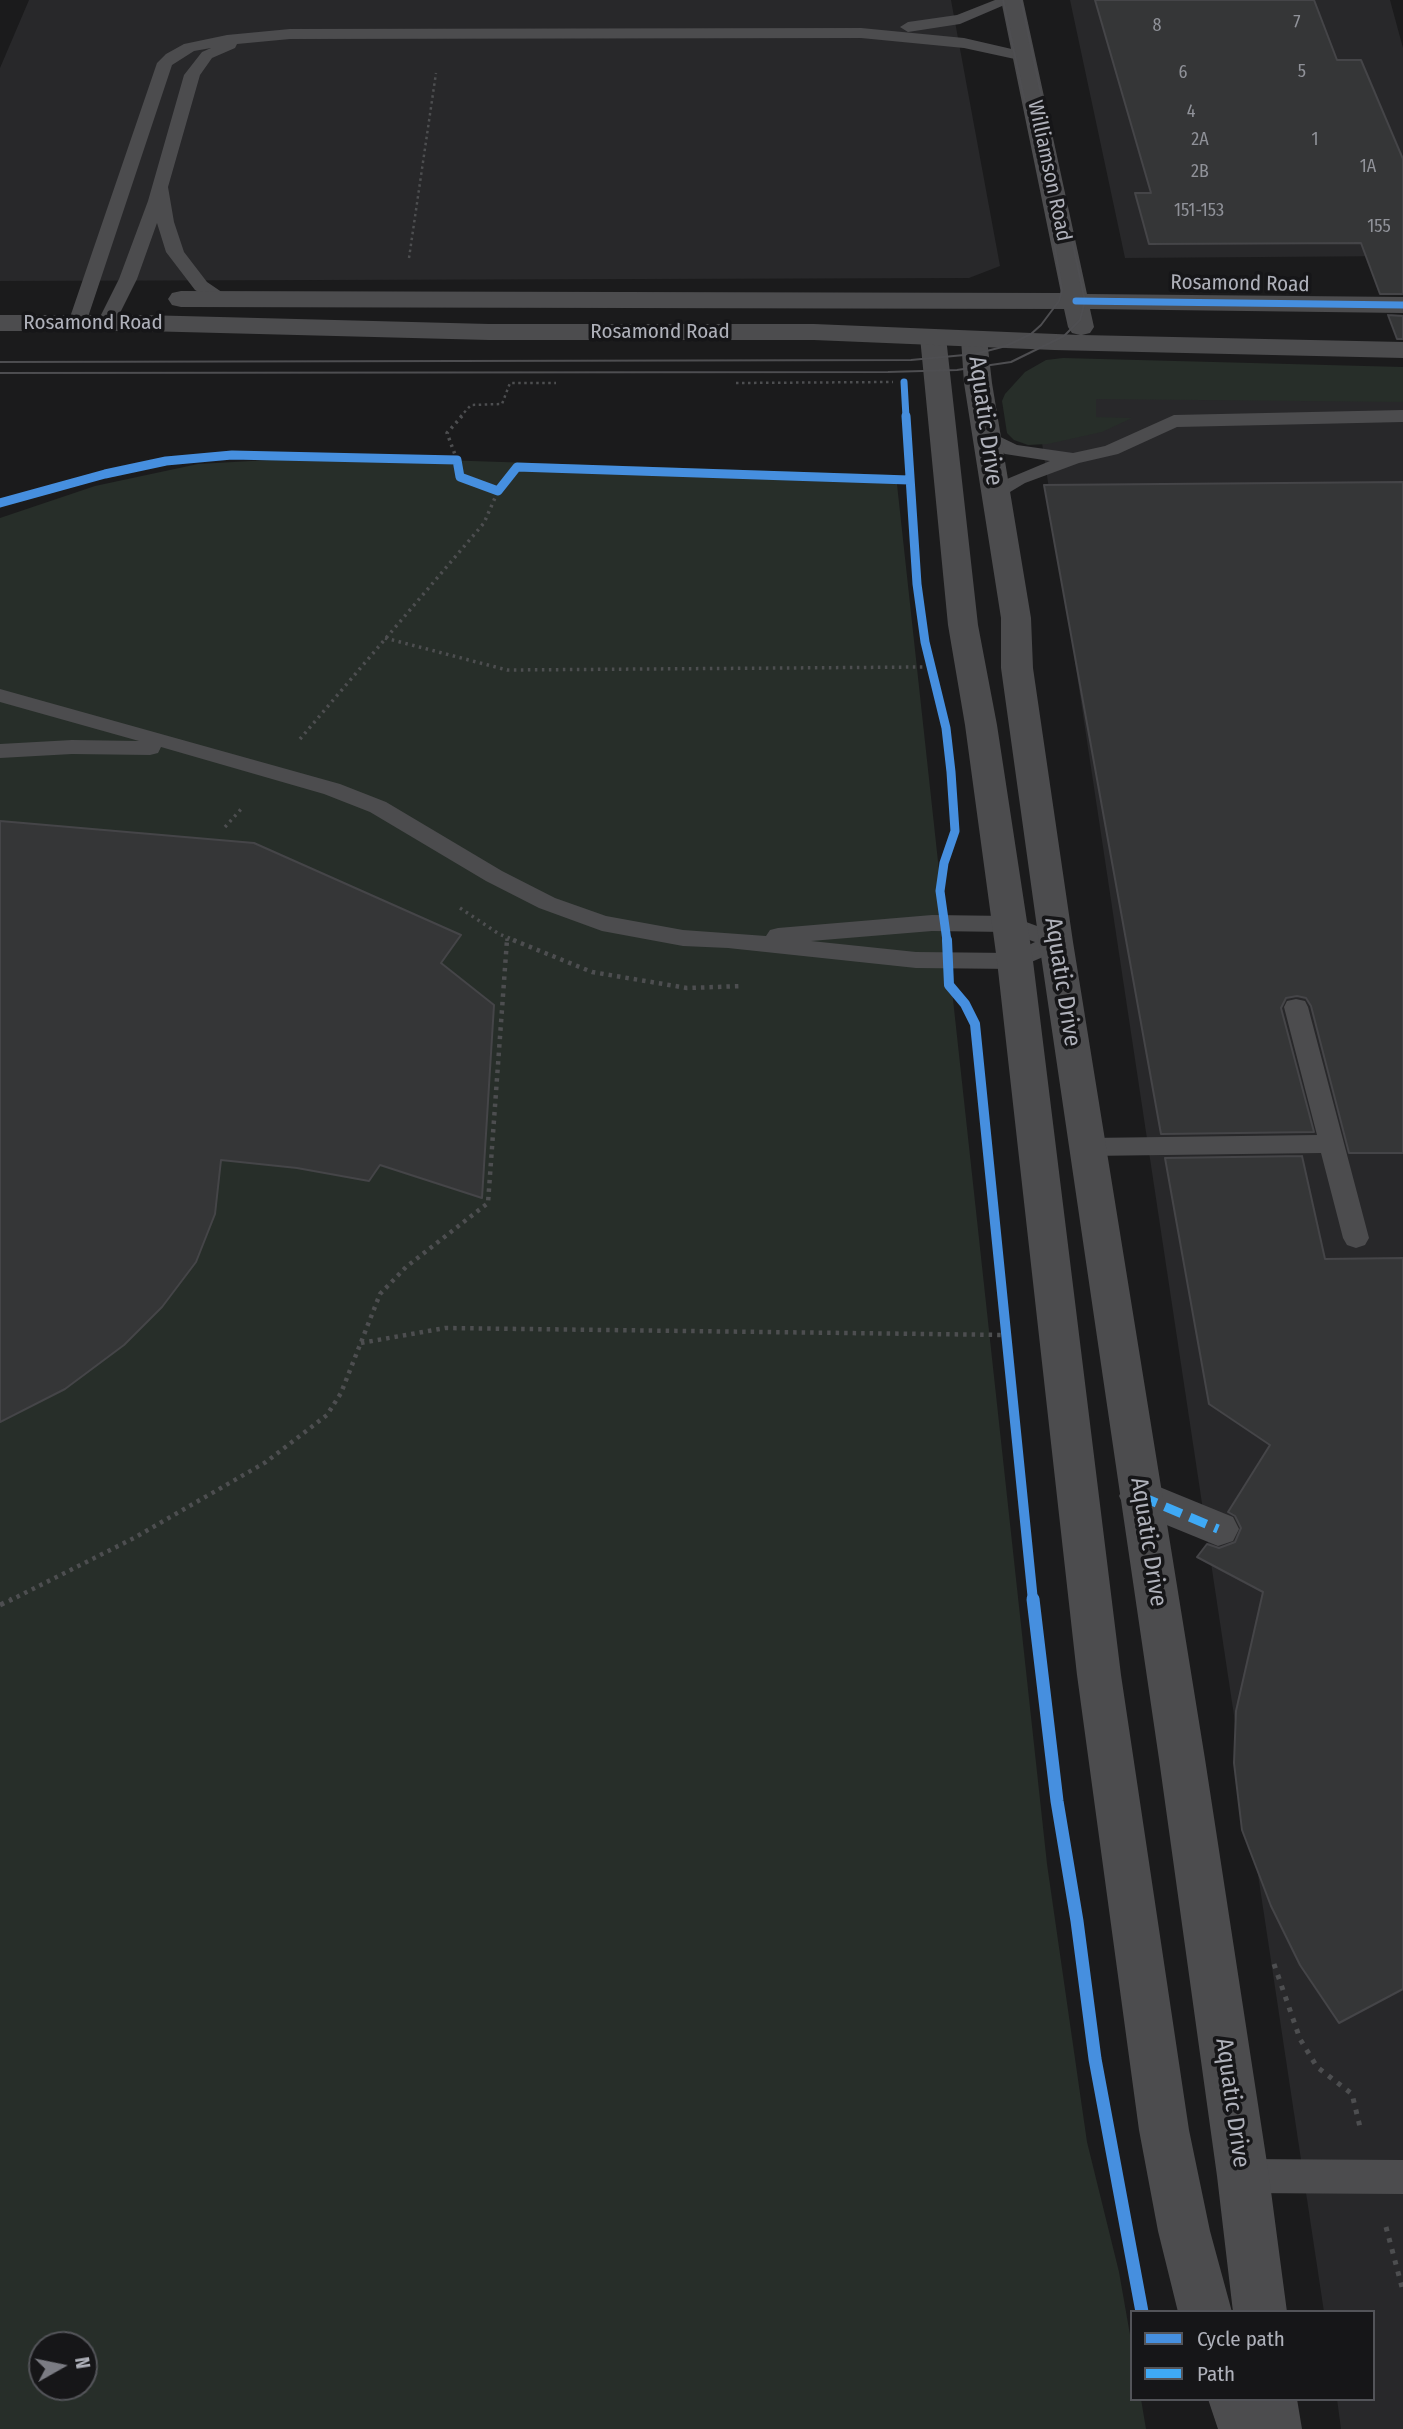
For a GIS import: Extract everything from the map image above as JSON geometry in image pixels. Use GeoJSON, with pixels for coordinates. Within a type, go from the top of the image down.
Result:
{"type":"FeatureCollection","features":[{"type":"Feature","properties":{"kind":"street","name":"Williamson Road"},"geometry":{"type":"LineString","coordinates":[[1010,0],[1083,343]]}},
{"type":"Feature","properties":{"kind":"street","name":"Rosamond Road"},"geometry":{"type":"LineString","coordinates":[[0,323],[82,311],[117,298],[949,300],[1403,305]]}},
{"type":"Feature","properties":{"kind":"street","name":"Rosamond Road"},"geometry":{"type":"LineString","coordinates":[[0,299],[82,311],[106,323],[489,332],[814,332],[1083,343],[1403,350]]}},
{"type":"Feature","properties":{"kind":"street","name":"Aquatic Drive"},"geometry":{"type":"LineString","coordinates":[[949,300],[933,337],[963,625],[981,725],[1012,943],[1101,1689],[1164,2130],[1184,2231],[1204,2310]]}},
{"type":"Feature","properties":{"kind":"street","name":"Aquatic Drive"},"geometry":{"type":"LineString","coordinates":[[949,300],[974,339],[986,436],[1016,618],[1019,686],[1243,2176],[1259,2310]]}},
{"type":"Feature","properties":{"kind":"street"},"geometry":{"type":"LineString","coordinates":[[1140,1496],[1218,1529]]}},
{"type":"Feature","properties":{"kind":"street"},"geometry":{"type":"LineString","coordinates":[[1236,2401],[1246,2429]]}},
{"type":"Feature","properties":{"kind":"street"},"geometry":{"type":"LineString","coordinates":[[1270,2401],[1274,2429]]}},
{"type":"Feature","properties":{"kind":"lane"},"geometry":{"type":"LineString","coordinates":[[862,33],[960,19],[1010,0]]}},
{"type":"Feature","properties":{"kind":"lane"},"geometry":{"type":"LineString","coordinates":[[82,311],[165,63],[188,47],[226,40],[290,34],[862,33],[964,43],[1024,56]]}},
{"type":"Feature","properties":{"kind":"lane"},"geometry":{"type":"LineString","coordinates":[[106,323],[128,279],[162,181],[192,75],[207,55],[220,48],[290,34]]}},
{"type":"Feature","properties":{"kind":"lane"},"geometry":{"type":"LineString","coordinates":[[162,181],[165,222],[175,252],[201,286],[223,299]]}},
{"type":"Feature","properties":{"kind":"lane"},"geometry":{"type":"LineString","coordinates":[[996,499],[1006,485],[1121,446],[1174,421],[1403,416]]}},
{"type":"Feature","properties":{"kind":"lane"},"geometry":{"type":"LineString","coordinates":[[986,436],[1008,449],[1029,454],[1085,456]]}},
{"type":"Feature","properties":{"kind":"lane"},"geometry":{"type":"LineString","coordinates":[[0,695],[272,772],[378,807],[494,876],[569,911],[602,923],[649,934],[889,958],[1012,943],[1056,942]]}},
{"type":"Feature","properties":{"kind":"lane"},"geometry":{"type":"LineString","coordinates":[[0,751],[138,747],[200,752]]}},
{"type":"Feature","properties":{"kind":"lane"},"geometry":{"type":"LineString","coordinates":[[728,940],[922,923],[1012,943],[1056,942]]}},
{"type":"Feature","properties":{"kind":"lane"},"geometry":{"type":"LineString","coordinates":[[1296,1007],[1356,1238]]}},
{"type":"Feature","properties":{"kind":"lane"},"geometry":{"type":"LineString","coordinates":[[1088,1147],[1332,1144]]}},
{"type":"Feature","properties":{"kind":"lane"},"geometry":{"type":"LineString","coordinates":[[1243,2176],[1387,2177]]}},
{"type":"Feature","properties":{"kind":"path"},"geometry":{"type":"LineString","coordinates":[[408,264],[441,34]]}},
{"type":"Feature","properties":{"kind":"path"},"geometry":{"type":"LineString","coordinates":[[458,464],[447,433],[471,405],[502,404],[510,383],[556,383]]}},
{"type":"Feature","properties":{"kind":"path"},"geometry":{"type":"LineString","coordinates":[[445,459],[458,464]]}},
{"type":"Feature","properties":{"kind":"path"},"geometry":{"type":"LineString","coordinates":[[225,827],[484,523],[501,487],[485,487]]}},
{"type":"Feature","properties":{"kind":"path"},"geometry":{"type":"LineString","coordinates":[[385,638],[507,670],[932,672],[928,655]]}},
{"type":"Feature","properties":{"kind":"path"},"geometry":{"type":"LineString","coordinates":[[0,1605],[134,1538],[265,1462],[327,1415],[341,1393],[380,1294],[406,1267],[488,1203],[507,937]]}},
{"type":"Feature","properties":{"kind":"path"},"geometry":{"type":"LineString","coordinates":[[1005,1321],[1008,1348]]}},
{"type":"Feature","properties":{"kind":"path"},"geometry":{"type":"LineString","coordinates":[[360,1343],[444,1328],[1006,1335]]}},
{"type":"Feature","properties":{"kind":"path"},"geometry":{"type":"LineString","coordinates":[[1269,1951],[1284,2000],[1300,2039],[1317,2067],[1352,2094],[1387,2177],[1403,2291]]}},
{"type":"Feature","properties":{"kind":"shaded area"},"geometry":{"type":"Polygon","coordinates":[[[29,0],[951,0],[1000,266],[969,278],[0,281],[0,68],[29,0]]]}},
{"type":"Feature","properties":{"kind":"shaded area"},"geometry":{"type":"Polygon","coordinates":[[[1070,0],[1390,0],[1403,48],[1403,256],[1125,258],[1070,0]]]}},
{"type":"Feature","properties":{"kind":"shaded area"},"geometry":{"type":"Polygon","coordinates":[[[1063,358],[1403,367],[1403,402],[1096,399],[1096,417],[1132,418],[1102,432],[1048,444],[1028,445],[1014,440],[1007,433],[1002,401],[1005,394],[1025,372],[1046,360],[1063,358]]]}},
{"type":"Feature","properties":{"kind":"shaded area"},"geometry":{"type":"Polygon","coordinates":[[[1403,380],[1403,2429],[1341,2429],[1337,2401],[1375,2401],[1375,2310],[1324,2310],[1036,403],[1044,384],[1403,380]]]}},
{"type":"Feature","properties":{"kind":"shaded area"},"geometry":{"type":"Polygon","coordinates":[[[381,458],[896,475],[1047,1864],[1087,2142],[1119,2272],[1130,2335],[1130,2401],[1141,2401],[1146,2429],[0,2429],[0,518],[95,486],[198,464],[287,459],[381,458]]]}},
{"type":"Feature","properties":{"kind":"building"},"geometry":{"type":"Polygon","coordinates":[[[1095,0],[1314,0],[1337,60],[1361,60],[1403,159],[1403,294],[1380,294],[1361,243],[1149,244],[1135,193],[1151,193],[1095,0]]]}},
{"type":"Feature","properties":{"kind":"building"},"geometry":{"type":"Polygon","coordinates":[[[1388,315],[1403,316],[1403,339],[1397,339],[1388,315]]]}},
{"type":"Feature","properties":{"kind":"building"},"geometry":{"type":"Polygon","coordinates":[[[1403,482],[1403,1153],[1349,1153],[1311,1006],[1306,998],[1297,996],[1286,998],[1281,1008],[1314,1132],[1161,1134],[1044,485],[1403,482]]]}},
{"type":"Feature","properties":{"kind":"building"},"geometry":{"type":"Polygon","coordinates":[[[0,821],[254,843],[461,935],[441,963],[494,1005],[482,1198],[380,1165],[369,1181],[297,1168],[221,1160],[215,1214],[196,1262],[162,1307],[124,1345],[65,1389],[0,1422],[0,821]]]}},
{"type":"Feature","properties":{"kind":"building"},"geometry":{"type":"Polygon","coordinates":[[[1302,1156],[1325,1259],[1403,1258],[1403,1989],[1339,2023],[1300,1965],[1271,1906],[1242,1830],[1234,1763],[1236,1711],[1263,1592],[1197,1557],[1207,1544],[1219,1548],[1235,1542],[1241,1528],[1235,1516],[1228,1512],[1270,1445],[1209,1404],[1165,1158],[1302,1156]]]}},
{"type":"Feature","properties":{"kind":"tram line"},"geometry":{"type":"LineString","coordinates":[[0,362],[911,360],[975,354],[1006,346],[1031,334],[1041,325],[1059,301],[1062,290],[1052,230],[1003,0]]}},
{"type":"Feature","properties":{"kind":"tram line"},"geometry":{"type":"LineString","coordinates":[[0,373],[888,372],[957,370],[1011,362],[1064,336],[1080,320],[1085,301],[1021,0]]}},
{"type":"Feature","properties":{"kind":"marked path"},"geometry":{"type":"LineString","coordinates":[[1140,1496],[1218,1529]]}},
{"type":"Feature","properties":{"kind":"cycle path"},"geometry":{"type":"LineString","coordinates":[[1076,301],[1403,305]]}},
{"type":"Feature","properties":{"kind":"cycle path"},"geometry":{"type":"LineString","coordinates":[[904,382],[917,584],[925,642],[946,728],[951,772],[955,831],[944,863],[940,891],[946,923],[949,985],[965,1004],[975,1024],[1041,1676],[1057,1801],[1077,1921],[1095,2059],[1142,2310]]}},
{"type":"Feature","properties":{"kind":"cycle path"},"geometry":{"type":"LineString","coordinates":[[0,503],[105,474],[166,461],[232,455],[457,460],[460,477],[498,491],[517,467],[909,480]]}}]}
